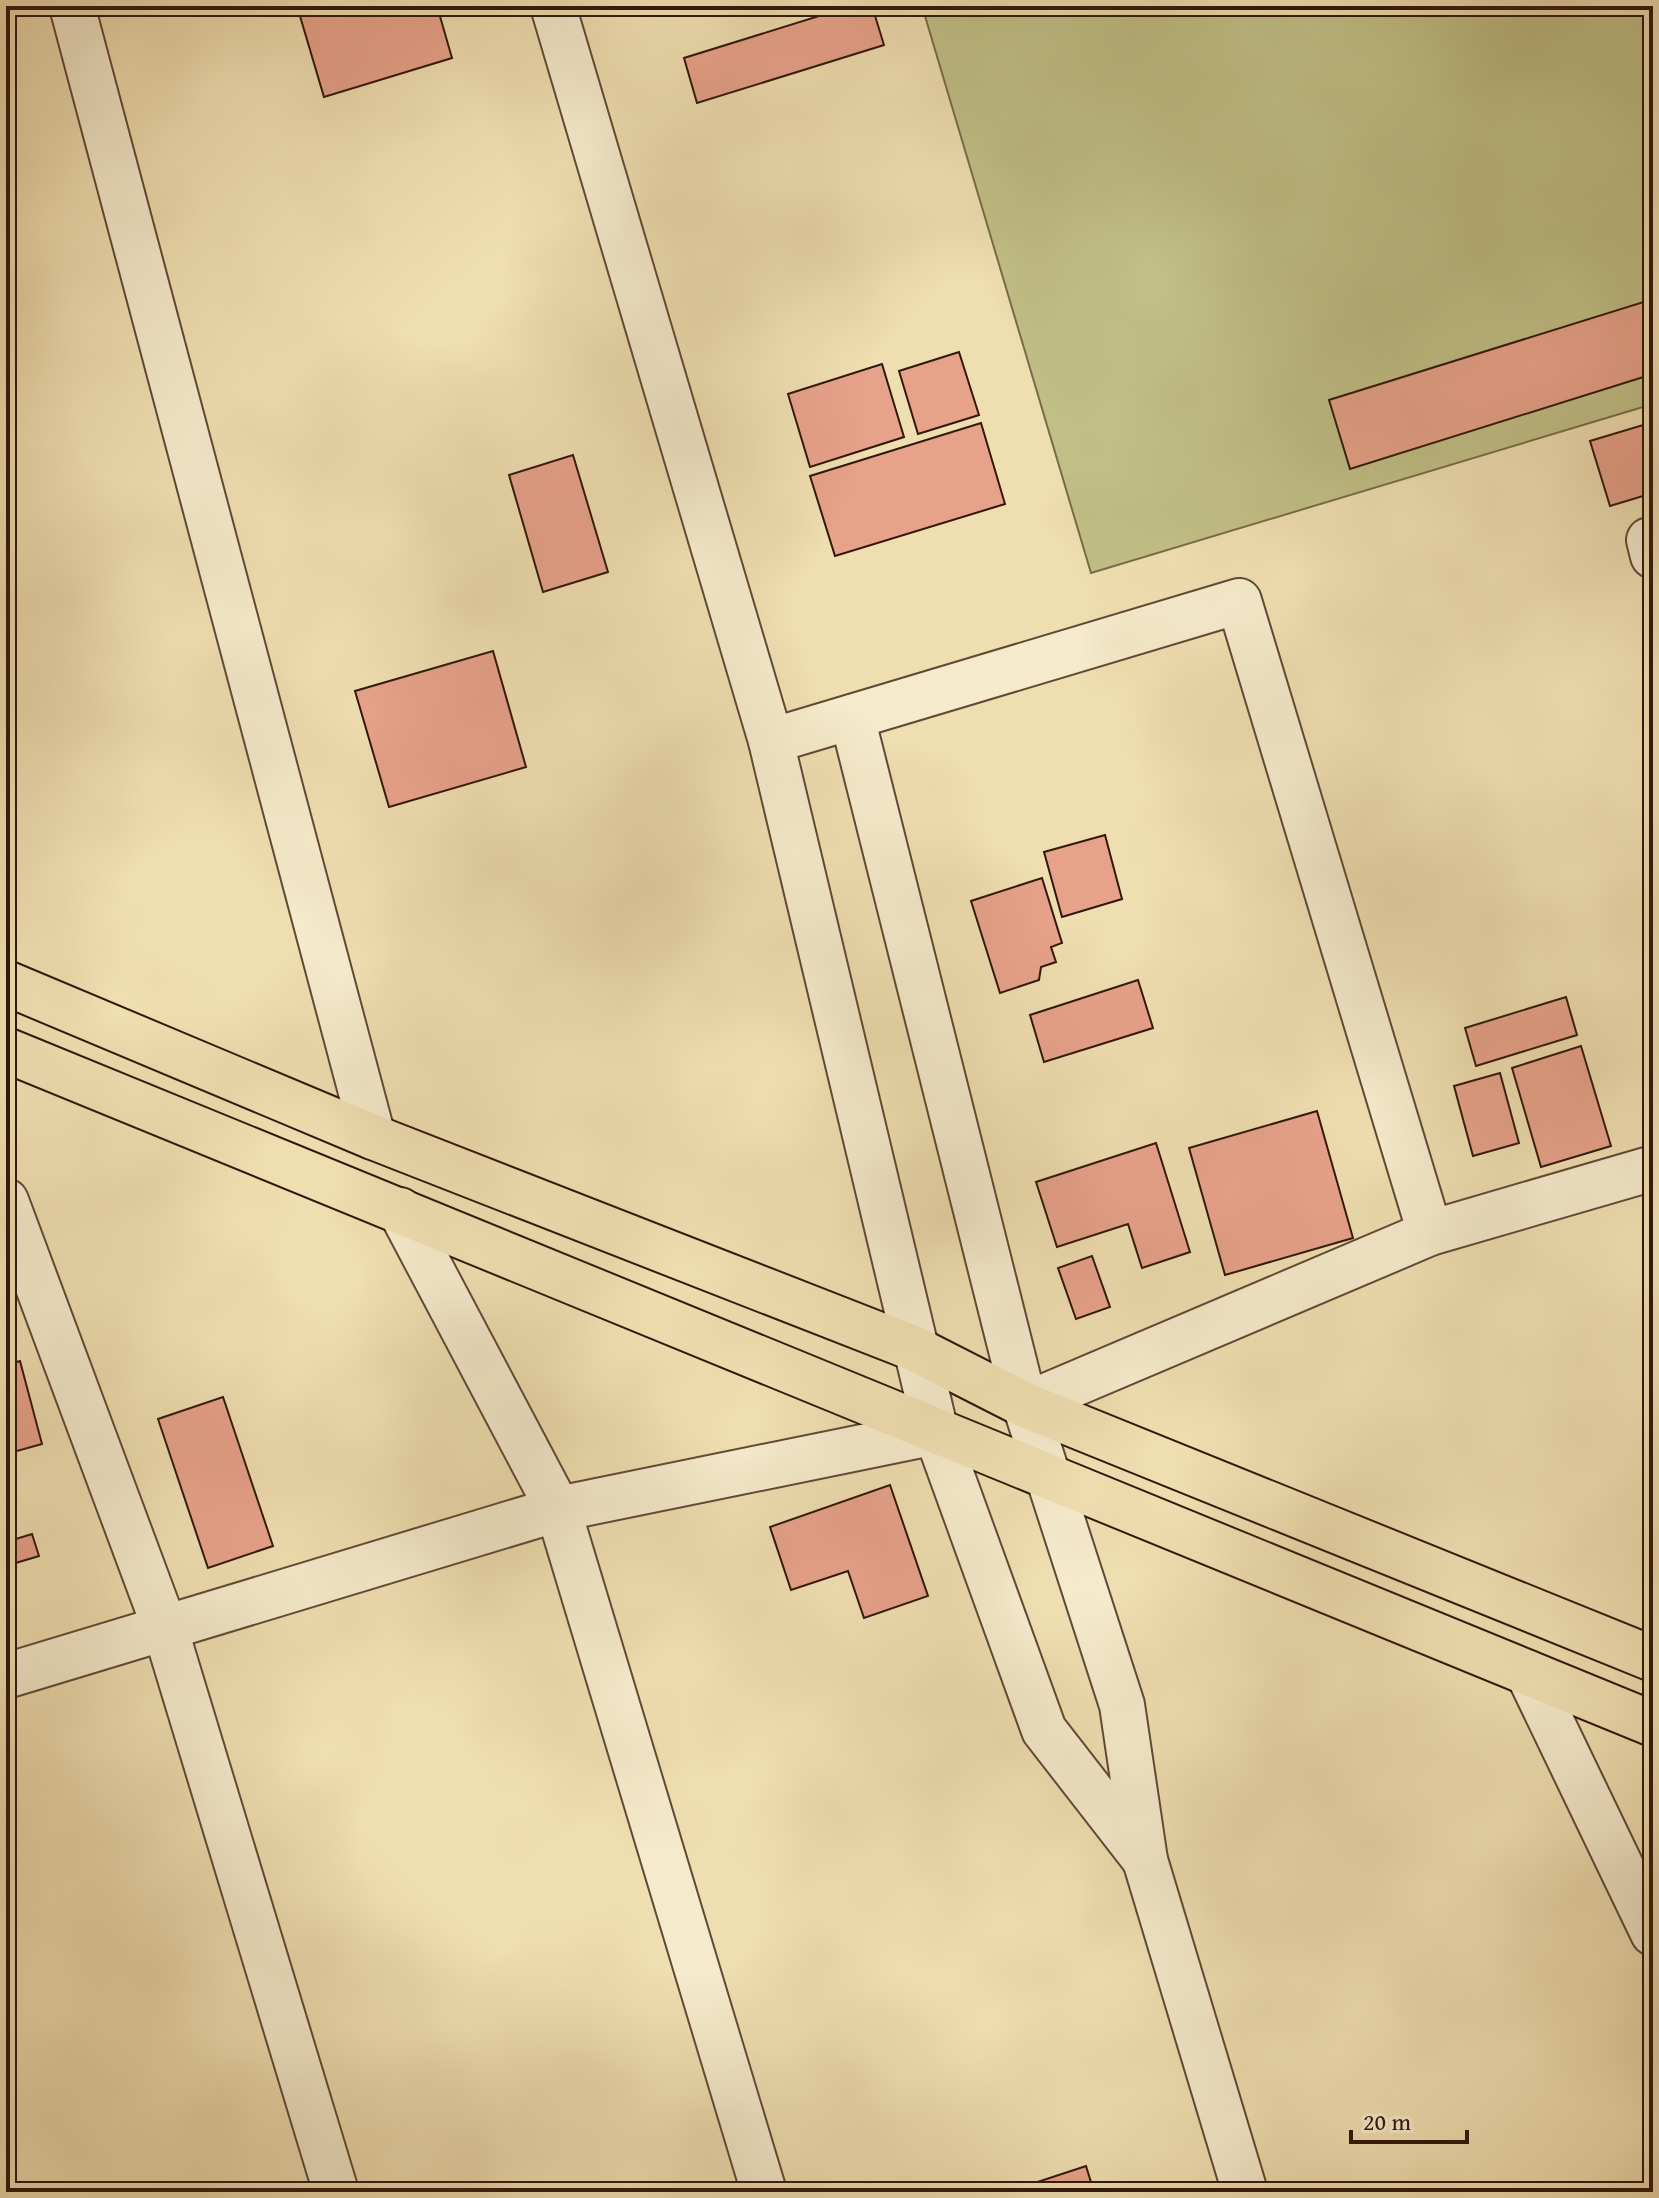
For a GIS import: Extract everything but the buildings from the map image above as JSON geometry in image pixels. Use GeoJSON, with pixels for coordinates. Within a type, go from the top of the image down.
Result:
{"type":"FeatureCollection","features":[{"type":"Feature","properties":{"kind":"main road"},"geometry":{"type":"LineString","coordinates":[[6,983],[373,1137],[913,1348],[1025,1405],[1653,1659]]}},
{"type":"Feature","properties":{"kind":"main road"},"geometry":{"type":"LineString","coordinates":[[6,1050],[1653,1724]]}},
{"type":"Feature","properties":{"kind":"street"},"geometry":{"type":"LineString","coordinates":[[72,6],[373,1137]]}},
{"type":"Feature","properties":{"kind":"street"},"geometry":{"type":"LineString","coordinates":[[553,6],[771,741],[913,1348],[936,1432],[1044,1730],[1145,1860]]}},
{"type":"Feature","properties":{"kind":"street"},"geometry":{"type":"LineString","coordinates":[[771,741],[1239,601],[1430,1233]]}},
{"type":"Feature","properties":{"kind":"street"},"geometry":{"type":"LineString","coordinates":[[852,717],[1025,1405],[1122,1705],[1145,1860],[1245,2192]]}},
{"type":"Feature","properties":{"kind":"street"},"geometry":{"type":"LineString","coordinates":[[1025,1405],[1430,1233],[1653,1168]]}},
{"type":"Feature","properties":{"kind":"street"},"geometry":{"type":"LineString","coordinates":[[6,1201],[165,1628],[336,2192]]}},
{"type":"Feature","properties":{"kind":"street"},"geometry":{"type":"LineString","coordinates":[[400,1210],[558,1509],[764,2192]]}},
{"type":"Feature","properties":{"kind":"street"},"geometry":{"type":"LineString","coordinates":[[6,1676],[558,1509],[936,1432]]}},
{"type":"Feature","properties":{"kind":"street"},"geometry":{"type":"LineString","coordinates":[[1528,1673],[1652,1926]]}},
{"type":"Feature","properties":{"kind":"shaded area"},"geometry":{"type":"Polygon","coordinates":[[[922,6],[1653,6],[1653,404],[1091,573],[922,6]]]}}]}
